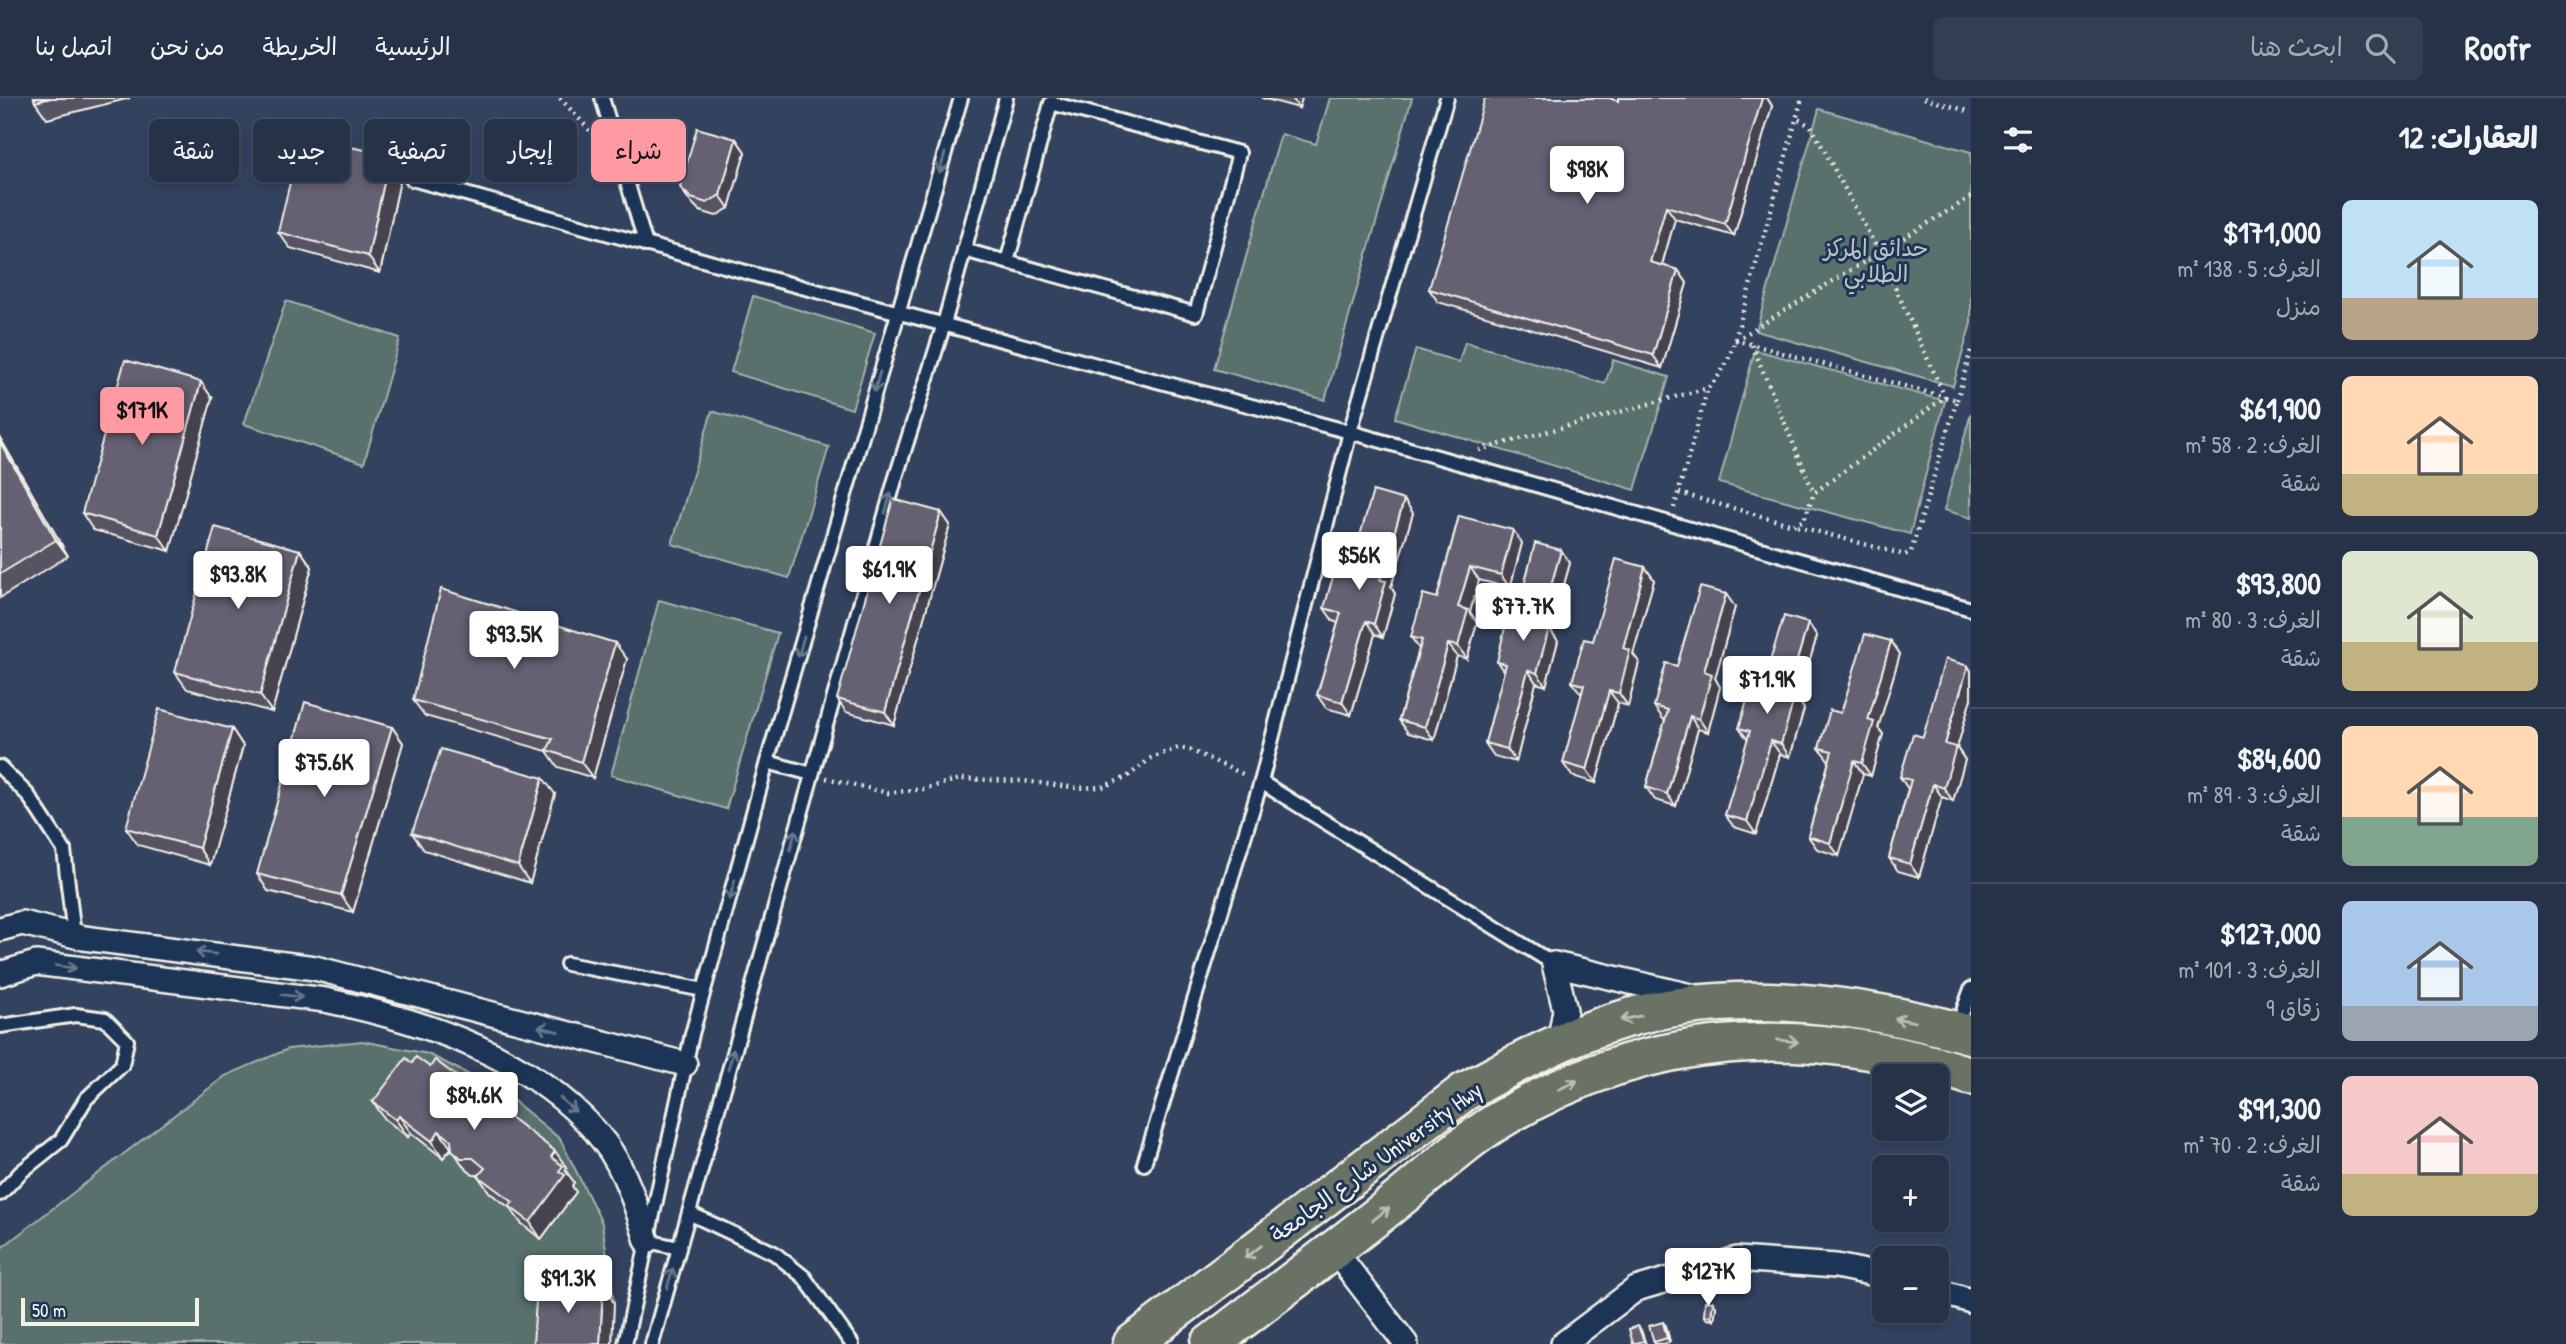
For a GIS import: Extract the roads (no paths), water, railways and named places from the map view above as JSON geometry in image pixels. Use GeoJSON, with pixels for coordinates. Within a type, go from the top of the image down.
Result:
{"type":"FeatureCollection","features":[{"type":"Feature","properties":{"kind":"main road","name":"شارع الجامعة University Hwy"},"geometry":{"type":"LineString","coordinates":[[1132,1344],[1464,1092],[1522,1060],[1624,1018],[1715,1001],[1806,1003],[1964,1033]]}},
{"type":"Feature","properties":{"kind":"main road","name":"شارع الجامعة University Hwy"},"geometry":{"type":"LineString","coordinates":[[1210,1344],[1497,1122],[1584,1077],[1626,1061],[1691,1046],[1777,1040],[1868,1051],[1971,1076]]}},
{"type":"Feature","properties":{"kind":"street"},"geometry":{"type":"LineString","coordinates":[[0,929],[22,923],[74,936],[316,968],[685,1064]]}},
{"type":"Feature","properties":{"kind":"street"},"geometry":{"type":"LineString","coordinates":[[0,974],[36,962],[325,1000],[409,1021],[450,1036],[521,1071],[555,1093],[581,1116],[606,1144],[622,1173],[647,1241]]}},
{"type":"Feature","properties":{"kind":"street"},"geometry":{"type":"LineString","coordinates":[[1559,1044],[1565,1010],[1554,964],[1715,1001]]}},
{"type":"Feature","properties":{"kind":"street"},"geometry":{"type":"LineString","coordinates":[[1334,1250],[1406,1344]]}},
{"type":"Feature","properties":{"kind":"street"},"geometry":{"type":"LineString","coordinates":[[1563,1344],[1636,1289],[1737,1259],[1836,1266],[1872,1273]]}},
{"type":"Feature","properties":{"kind":"street"},"geometry":{"type":"LineString","coordinates":[[1949,1295],[1971,1301]]}},
{"type":"Feature","properties":{"kind":"lane"},"geometry":{"type":"LineString","coordinates":[[602,98],[646,245]]}},
{"type":"Feature","properties":{"kind":"lane"},"geometry":{"type":"LineString","coordinates":[[625,1344],[685,1064],[704,990],[767,762],[961,98]]}},
{"type":"Feature","properties":{"kind":"lane"},"geometry":{"type":"LineString","coordinates":[[652,1344],[895,480],[944,324],[1006,98]]}},
{"type":"Feature","properties":{"kind":"lane"},"geometry":{"type":"LineString","coordinates":[[1144,1164],[1261,782],[1350,432],[1447,98]]}},
{"type":"Feature","properties":{"kind":"lane"},"geometry":{"type":"LineString","coordinates":[[964,250],[1007,262],[1196,314],[1239,153],[1051,103],[1007,262]]}},
{"type":"Feature","properties":{"kind":"lane"},"geometry":{"type":"LineString","coordinates":[[423,182],[646,245],[1448,459],[1670,525],[1971,609]]}},
{"type":"Feature","properties":{"kind":"lane"},"geometry":{"type":"LineString","coordinates":[[767,762],[812,774]]}},
{"type":"Feature","properties":{"kind":"lane"},"geometry":{"type":"LineString","coordinates":[[0,767],[28,795],[64,850],[74,936]]}},
{"type":"Feature","properties":{"kind":"lane"},"geometry":{"type":"LineString","coordinates":[[1261,782],[1554,964]]}},
{"type":"Feature","properties":{"kind":"lane"},"geometry":{"type":"LineString","coordinates":[[567,964],[704,990]]}},
{"type":"Feature","properties":{"kind":"lane"},"geometry":{"type":"LineString","coordinates":[[1964,1033],[1971,989]]}},
{"type":"Feature","properties":{"kind":"lane"},"geometry":{"type":"LineString","coordinates":[[0,1026],[86,1016],[105,1018],[127,1041],[122,1065],[86,1099],[61,1140],[21,1172],[0,1194]]}},
{"type":"Feature","properties":{"kind":"lane"},"geometry":{"type":"LineString","coordinates":[[689,1213],[774,1253],[804,1277],[852,1344]]}},
{"type":"Feature","properties":{"kind":"lane"},"geometry":{"type":"LineString","coordinates":[[647,1241],[679,1248]]}},
{"type":"Feature","properties":{"kind":"park label","name":"حدائق المركز الطلابي"},"geometry":{"type":"Point","coordinates":[1876,261]}}]}
